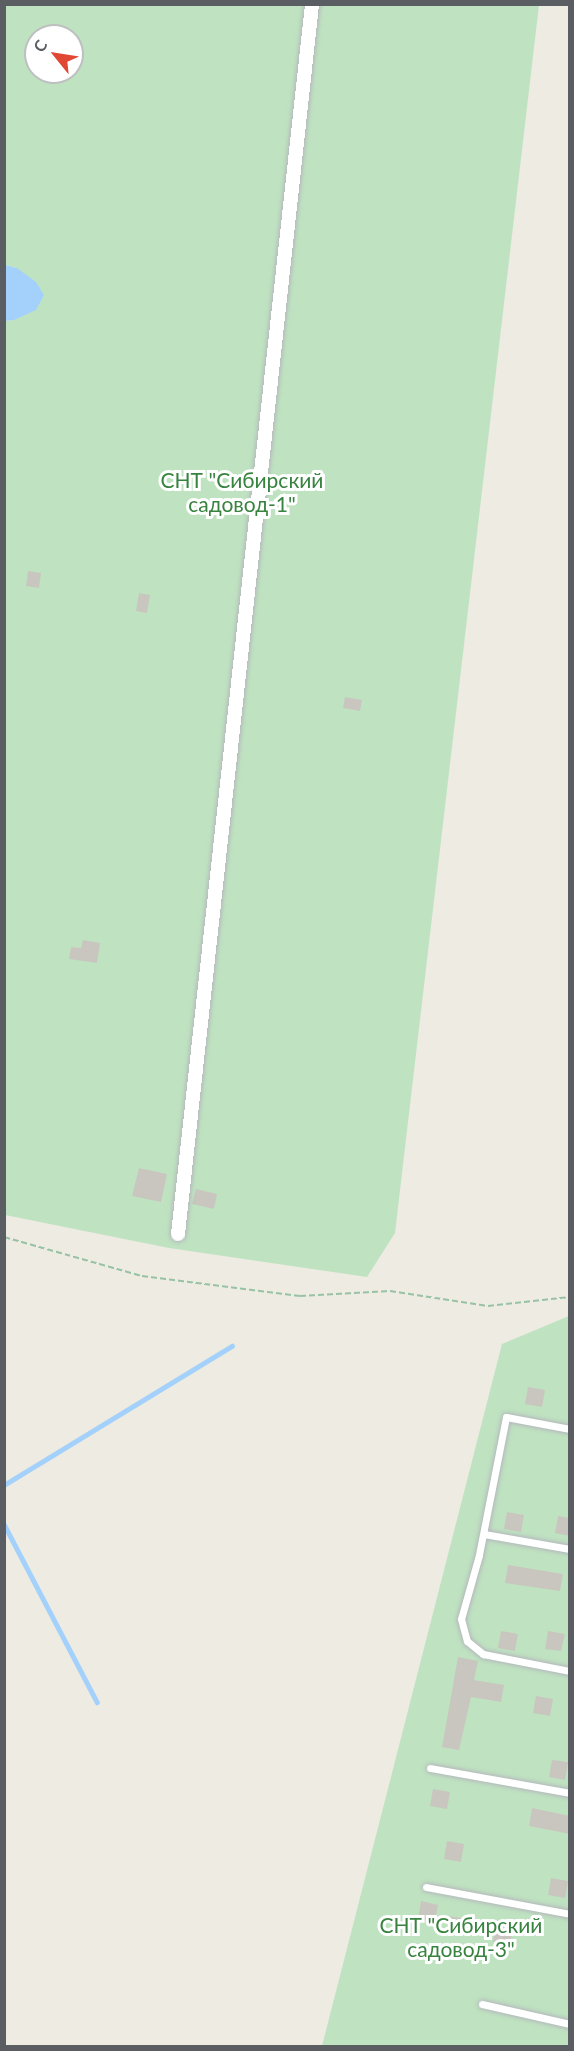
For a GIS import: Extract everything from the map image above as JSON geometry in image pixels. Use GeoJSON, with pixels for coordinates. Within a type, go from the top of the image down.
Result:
{"type":"FeatureCollection","features":[{"type":"Feature","properties":{"kind":"street"},"geometry":{"type":"LineString","coordinates":[[178,1234],[312,4]]}},
{"type":"Feature","properties":{"kind":"lane"},"geometry":{"type":"LineString","coordinates":[[570,1429],[506,1417],[484,1534],[461,1619],[467,1641],[483,1654],[570,1671]]}},
{"type":"Feature","properties":{"kind":"lane"},"geometry":{"type":"LineString","coordinates":[[484,1534],[570,1549]]}},
{"type":"Feature","properties":{"kind":"lane"},"geometry":{"type":"LineString","coordinates":[[430,1768],[570,1793]]}},
{"type":"Feature","properties":{"kind":"lane"},"geometry":{"type":"LineString","coordinates":[[426,1887],[570,1914]]}},
{"type":"Feature","properties":{"kind":"lane"},"geometry":{"type":"LineString","coordinates":[[482,2004],[570,2024]]}},
{"type":"Feature","properties":{"kind":"path"},"geometry":{"type":"LineString","coordinates":[[4,1237],[142,1276],[300,1296],[390,1291],[488,1306],[570,1297]]}},
{"type":"Feature","properties":{"kind":"green space","name":"СНТ \"Сибирский садовод-1\""},"geometry":{"type":"Polygon","coordinates":[[[5,5],[539,5],[395,1233],[367,1277],[169,1248],[5,1215],[4,321],[14,320],[17,268],[5,265],[5,5]]]}},
{"type":"Feature","properties":{"kind":"green space","name":"СНТ \"Сибирский садовод-3\""},"geometry":{"type":"Polygon","coordinates":[[[569,1316],[569,2046],[322,2046],[502,1344],[569,1316]]]}},
{"type":"Feature","properties":{"kind":"water"},"geometry":{"type":"Polygon","coordinates":[[[5,265],[17,268],[36,282],[44,295],[36,310],[14,320],[5,321],[5,265]]]}},
{"type":"Feature","properties":{"kind":"building"},"geometry":{"type":"Polygon","coordinates":[[[28,571],[41,573],[39,588],[26,586],[28,571]]]}},
{"type":"Feature","properties":{"kind":"building"},"geometry":{"type":"Polygon","coordinates":[[[139,593],[150,595],[147,613],[136,611],[139,593]]]}},
{"type":"Feature","properties":{"kind":"building"},"geometry":{"type":"Polygon","coordinates":[[[345,697],[362,700],[360,711],[343,708],[345,697]]]}},
{"type":"Feature","properties":{"kind":"building"},"geometry":{"type":"Polygon","coordinates":[[[83,940],[100,943],[97,963],[69,959],[71,947],[81,948],[83,940]]]}},
{"type":"Feature","properties":{"kind":"building"},"geometry":{"type":"Polygon","coordinates":[[[139,1168],[167,1174],[161,1202],[132,1196],[139,1168]]]}},
{"type":"Feature","properties":{"kind":"building"},"geometry":{"type":"Polygon","coordinates":[[[196,1189],[217,1194],[214,1209],[192,1204],[196,1189]]]}},
{"type":"Feature","properties":{"kind":"building"},"geometry":{"type":"Polygon","coordinates":[[[528,1387],[545,1390],[542,1407],[525,1404],[528,1387]]]}},
{"type":"Feature","properties":{"kind":"building"},"geometry":{"type":"Polygon","coordinates":[[[507,1512],[524,1515],[521,1532],[504,1529],[507,1512]]]}},
{"type":"Feature","properties":{"kind":"building"},"geometry":{"type":"Polygon","coordinates":[[[558,1516],[570,1518],[570,1536],[555,1533],[558,1516]]]}},
{"type":"Feature","properties":{"kind":"building"},"geometry":{"type":"Polygon","coordinates":[[[508,1565],[563,1574],[560,1591],[505,1583],[508,1565]]]}},
{"type":"Feature","properties":{"kind":"building"},"geometry":{"type":"Polygon","coordinates":[[[501,1631],[518,1634],[515,1651],[498,1648],[501,1631]]]}},
{"type":"Feature","properties":{"kind":"building"},"geometry":{"type":"Polygon","coordinates":[[[548,1631],[565,1634],[561,1651],[545,1649],[548,1631]]]}},
{"type":"Feature","properties":{"kind":"building"},"geometry":{"type":"Polygon","coordinates":[[[458,1657],[478,1661],[474,1680],[504,1685],[501,1702],[471,1697],[459,1750],[442,1747],[458,1657]]]}},
{"type":"Feature","properties":{"kind":"building"},"geometry":{"type":"Polygon","coordinates":[[[536,1696],[553,1699],[550,1716],[533,1713],[536,1696]]]}},
{"type":"Feature","properties":{"kind":"building"},"geometry":{"type":"Polygon","coordinates":[[[552,1760],[568,1762],[565,1780],[549,1777],[552,1760]]]}},
{"type":"Feature","properties":{"kind":"building"},"geometry":{"type":"Polygon","coordinates":[[[433,1789],[450,1792],[447,1809],[430,1806],[433,1789]]]}},
{"type":"Feature","properties":{"kind":"building"},"geometry":{"type":"Polygon","coordinates":[[[532,1808],[570,1816],[570,1834],[529,1826],[532,1808]]]}},
{"type":"Feature","properties":{"kind":"building"},"geometry":{"type":"Polygon","coordinates":[[[447,1841],[464,1844],[461,1862],[444,1859],[447,1841]]]}},
{"type":"Feature","properties":{"kind":"building"},"geometry":{"type":"Polygon","coordinates":[[[551,1878],[568,1881],[565,1898],[548,1895],[551,1878]]]}},
{"type":"Feature","properties":{"kind":"building"},"geometry":{"type":"Polygon","coordinates":[[[421,1901],[438,1905],[435,1922],[418,1919],[421,1901]]]}},
{"type":"Feature","properties":{"kind":"building"},"geometry":{"type":"Polygon","coordinates":[[[449,1916],[466,1919],[463,1936],[446,1933],[449,1916]]]}},
{"type":"Feature","properties":{"kind":"building"},"geometry":{"type":"Polygon","coordinates":[[[496,1925],[513,1928],[510,1945],[493,1942],[496,1925]]]}},
{"type":"Feature","properties":{"kind":"waterway"},"geometry":{"type":"LineString","coordinates":[[4,1485],[232,1346]]}},
{"type":"Feature","properties":{"kind":"waterway"},"geometry":{"type":"LineString","coordinates":[[4,1524],[97,1702]]}}]}
